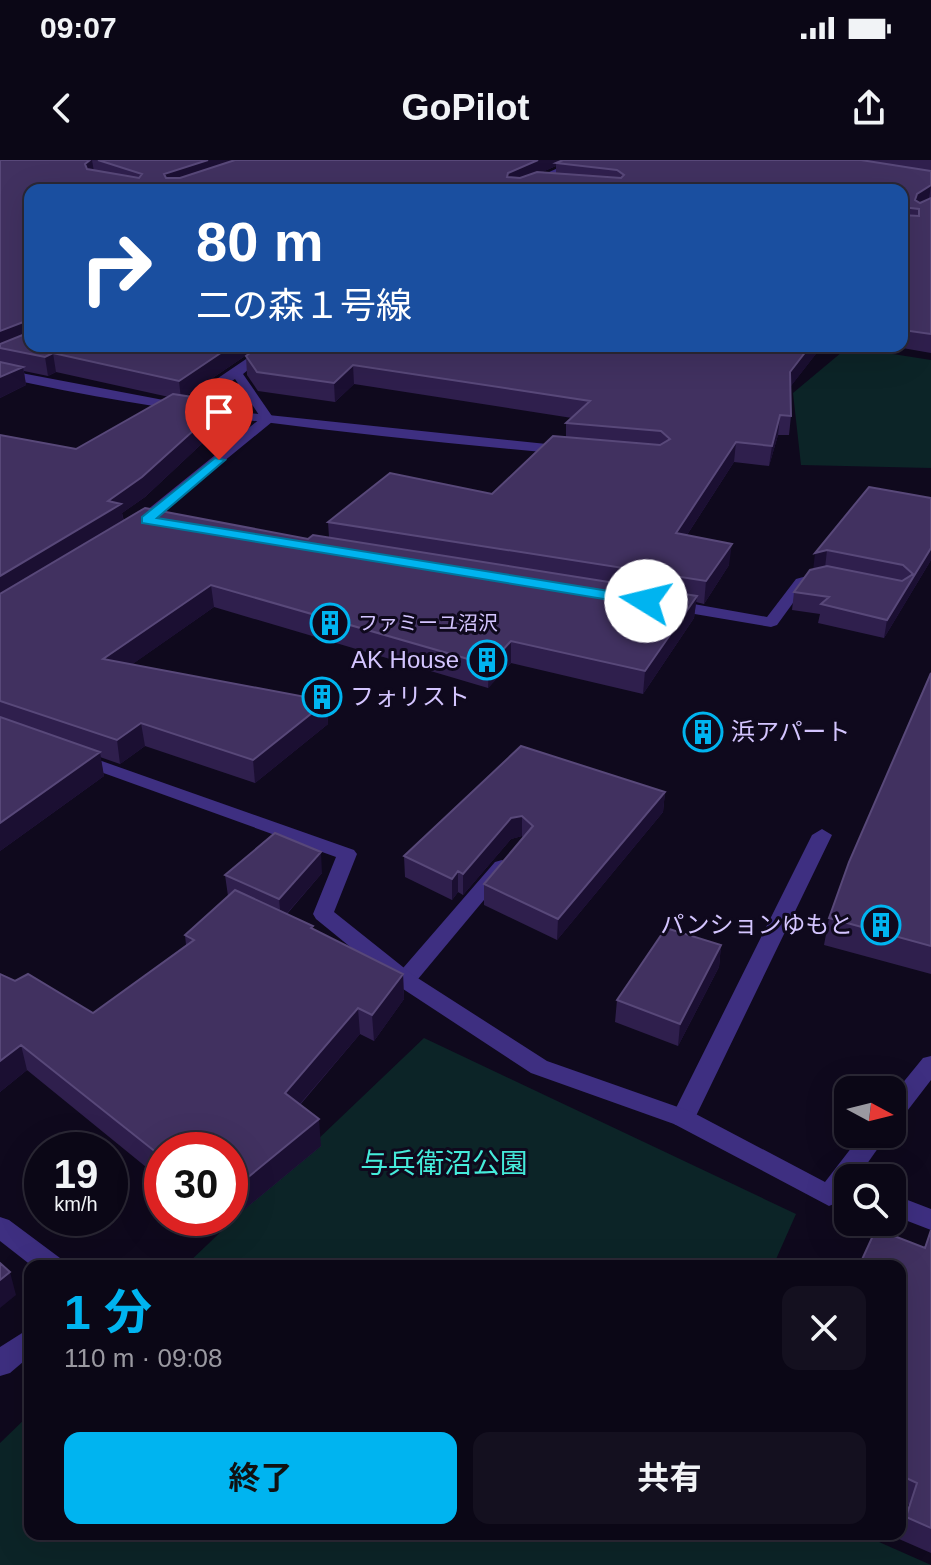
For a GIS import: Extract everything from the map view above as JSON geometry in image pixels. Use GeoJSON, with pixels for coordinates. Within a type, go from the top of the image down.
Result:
{"type":"FeatureCollection","features":[{"type":"Feature","properties":{"kind":"street"},"geometry":{"type":"LineString","coordinates":[[527,184],[583,160]]}},
{"type":"Feature","properties":{"kind":"street"},"geometry":{"type":"LineString","coordinates":[[537,180],[553,182]]}},
{"type":"Feature","properties":{"kind":"street"},"geometry":{"type":"LineString","coordinates":[[180,408],[237,373],[264,352]]}},
{"type":"Feature","properties":{"kind":"street"},"geometry":{"type":"LineString","coordinates":[[0,373],[99,397],[180,408],[583,451]]}},
{"type":"Feature","properties":{"kind":"street"},"geometry":{"type":"LineString","coordinates":[[237,373],[268,419]]}},
{"type":"Feature","properties":{"kind":"street"},"geometry":{"type":"LineString","coordinates":[[121,537],[154,521],[268,419]]}},
{"type":"Feature","properties":{"kind":"street"},"geometry":{"type":"LineString","coordinates":[[662,604],[771,622],[801,582],[824,576],[839,579]]}},
{"type":"Feature","properties":{"kind":"street"},"geometry":{"type":"LineString","coordinates":[[58,750],[347,854],[323,914],[405,980],[539,1067],[683,1118],[829,1196],[834,1191]]}},
{"type":"Feature","properties":{"kind":"street"},"geometry":{"type":"LineString","coordinates":[[683,1118],[822,835]]}},
{"type":"Feature","properties":{"kind":"street"},"geometry":{"type":"LineString","coordinates":[[405,980],[520,845]]}},
{"type":"Feature","properties":{"kind":"street"},"geometry":{"type":"LineString","coordinates":[[906,1095],[931,1064]]}},
{"type":"Feature","properties":{"kind":"street"},"geometry":{"type":"LineString","coordinates":[[906,1210],[931,1220]]}},
{"type":"Feature","properties":{"kind":"street"},"geometry":{"type":"LineString","coordinates":[[0,1227],[43,1260]]}},
{"type":"Feature","properties":{"kind":"street"},"geometry":{"type":"LineString","coordinates":[[0,1364],[24,1345]]}},
{"type":"Feature","properties":{"kind":"green space"},"geometry":{"type":"Polygon","coordinates":[[[842,352],[880,352],[931,360],[931,468],[801,465],[793,393],[842,352]]]}},
{"type":"Feature","properties":{"kind":"green space","name":"与兵衛沼公園"},"geometry":{"type":"Polygon","coordinates":[[[424,1038],[796,1214],[776,1260],[191,1260],[216,1236],[248,1236],[248,1206],[424,1038]]]}},
{"type":"Feature","properties":{"kind":"green space"},"geometry":{"type":"Polygon","coordinates":[[[24,1420],[24,1540],[875,1540],[931,1565],[0,1565],[0,1443],[24,1420]]]}},
{"type":"Feature","properties":{"kind":"building"},"geometry":{"type":"Polygon","coordinates":[[[0,160],[90,160],[85,164],[87,169],[139,178],[142,174],[98,160],[208,160],[164,174],[166,178],[180,178],[235,160],[538,160],[508,173],[507,177],[520,178],[537,172],[621,178],[624,175],[617,170],[556,163],[563,160],[861,160],[931,171],[931,185],[917,194],[915,200],[920,203],[931,198],[931,334],[908,331],[908,215],[919,216],[919,209],[908,208],[908,184],[24,184],[24,322],[0,331],[0,160]]]}},
{"type":"Feature","properties":{"kind":"building"},"geometry":{"type":"Polygon","coordinates":[[[24,334],[24,352],[222,352],[179,381],[53,353],[45,357],[0,348],[0,344],[24,334]]]}},
{"type":"Feature","properties":{"kind":"building"},"geometry":{"type":"Polygon","coordinates":[[[251,352],[805,352],[790,372],[791,416],[780,415],[772,446],[736,442],[676,533],[732,544],[706,581],[328,522],[390,473],[492,494],[553,436],[660,445],[670,439],[661,431],[566,423],[590,401],[353,365],[334,383],[257,372],[246,356],[251,352]]]}},
{"type":"Feature","properties":{"kind":"building"},"geometry":{"type":"Polygon","coordinates":[[[0,362],[23,367],[0,377],[0,362]]]}},
{"type":"Feature","properties":{"kind":"building"},"geometry":{"type":"Polygon","coordinates":[[[173,394],[225,402],[142,477],[108,501],[121,504],[0,576],[0,435],[76,449],[173,394]]]}},
{"type":"Feature","properties":{"kind":"building"},"geometry":{"type":"Polygon","coordinates":[[[869,487],[931,498],[931,548],[887,620],[821,604],[829,597],[794,592],[810,570],[827,566],[902,581],[913,574],[903,565],[827,550],[815,553],[869,487]]]}},
{"type":"Feature","properties":{"kind":"building"},"geometry":{"type":"Polygon","coordinates":[[[145,508],[308,539],[313,535],[697,596],[645,671],[511,641],[489,665],[211,585],[103,659],[327,701],[253,760],[141,723],[117,740],[0,701],[0,594],[145,508]]]}},
{"type":"Feature","properties":{"kind":"building"},"geometry":{"type":"Polygon","coordinates":[[[931,673],[931,946],[829,918],[849,862],[931,673]]]}},
{"type":"Feature","properties":{"kind":"building"},"geometry":{"type":"Polygon","coordinates":[[[0,717],[100,752],[0,823],[0,717]]]}},
{"type":"Feature","properties":{"kind":"building"},"geometry":{"type":"Polygon","coordinates":[[[521,746],[665,792],[558,919],[484,884],[533,826],[522,816],[511,818],[463,874],[458,871],[452,879],[404,856],[521,746]]]}},
{"type":"Feature","properties":{"kind":"building"},"geometry":{"type":"Polygon","coordinates":[[[275,833],[321,852],[279,899],[225,875],[275,833]]]}},
{"type":"Feature","properties":{"kind":"building"},"geometry":{"type":"Polygon","coordinates":[[[235,890],[313,926],[311,928],[403,974],[372,1015],[358,1008],[285,1093],[319,1119],[248,1177],[248,1132],[144,1132],[144,1143],[21,1045],[0,1061],[0,974],[15,981],[28,974],[93,1013],[194,940],[185,935],[235,890]]]}},
{"type":"Feature","properties":{"kind":"building"},"geometry":{"type":"Polygon","coordinates":[[[666,928],[721,945],[680,1024],[617,1000],[666,928]]]}},
{"type":"Feature","properties":{"kind":"building"},"geometry":{"type":"Polygon","coordinates":[[[931,1230],[931,1528],[906,1517],[917,1483],[906,1478],[906,1260],[862,1260],[873,1236],[894,1236],[925,1248],[931,1230]]]}},
{"type":"Feature","properties":{"kind":"building"},"geometry":{"type":"Polygon","coordinates":[[[0,1263],[10,1272],[0,1280],[0,1263]]]}},
{"type":"Feature","properties":{"kind":"place","name":"ファミーユ沼沢"},"geometry":{"type":"Point","coordinates":[330,623]}},
{"type":"Feature","properties":{"kind":"place","name":"AK House"},"geometry":{"type":"Point","coordinates":[487,660]}},
{"type":"Feature","properties":{"kind":"place","name":"フォリスト"},"geometry":{"type":"Point","coordinates":[322,697]}},
{"type":"Feature","properties":{"kind":"place","name":"浜アパート"},"geometry":{"type":"Point","coordinates":[703,732]}},
{"type":"Feature","properties":{"kind":"place","name":"パンションゆもと"},"geometry":{"type":"Point","coordinates":[881,925]}},
{"type":"Feature","properties":{"kind":"route"},"geometry":{"type":"LineString","coordinates":[[219,460],[146,520],[646,601]]}}]}
